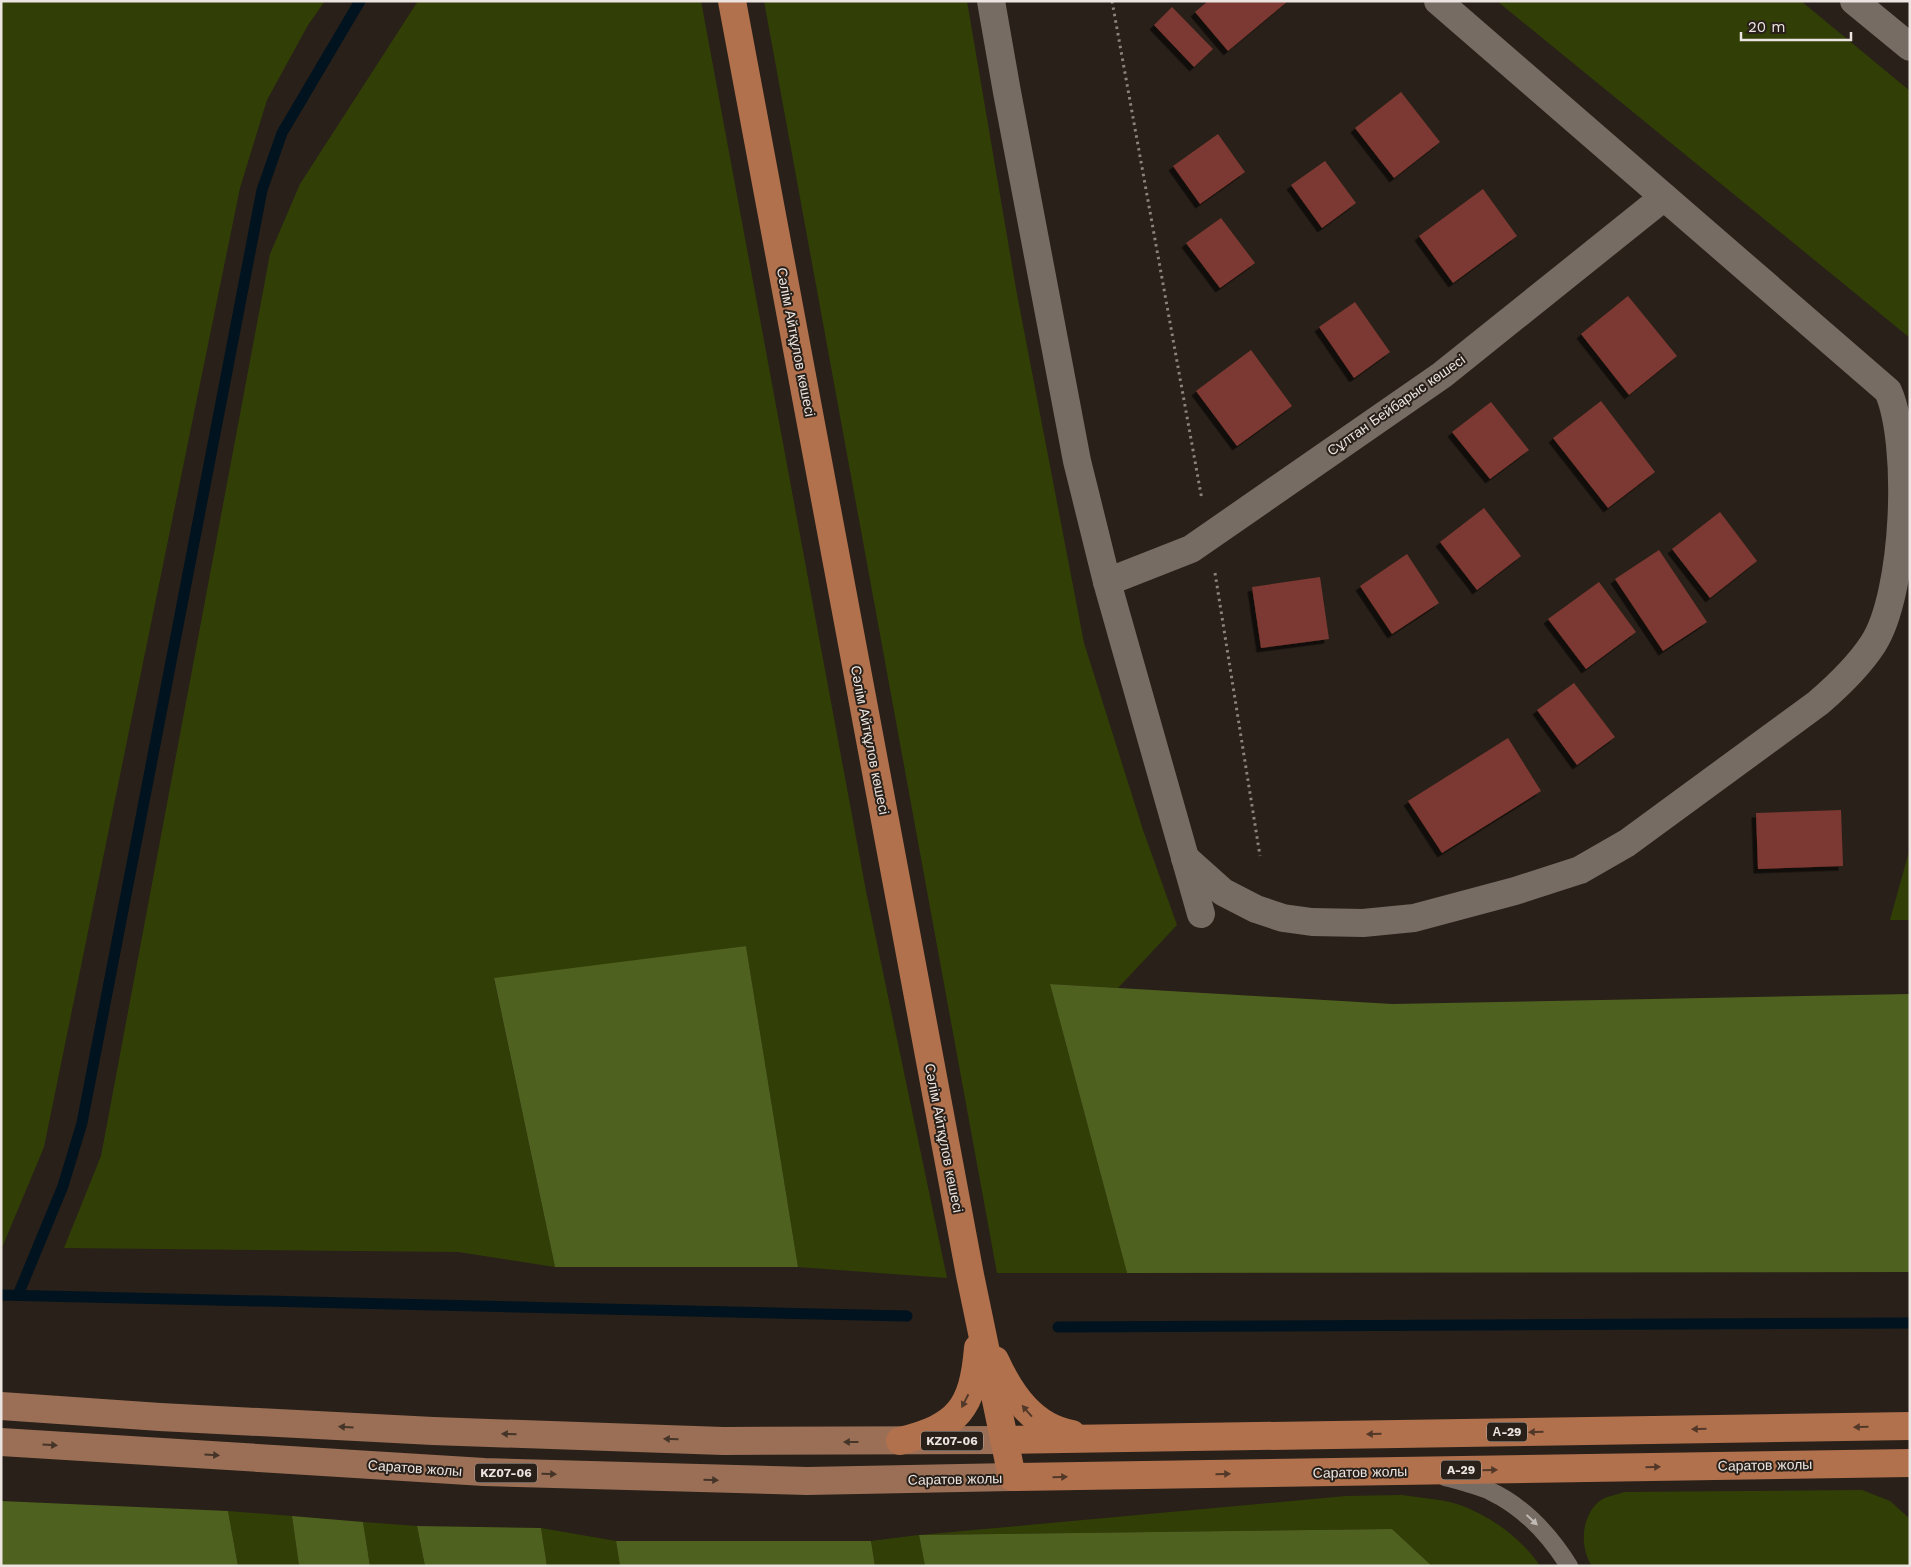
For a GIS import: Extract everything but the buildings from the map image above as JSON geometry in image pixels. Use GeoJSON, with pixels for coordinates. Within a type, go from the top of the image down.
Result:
{"type":"FeatureCollection","features":[{"type":"Feature","properties":{"kind":"highway","name":"Сәлім Айтқұлов көшесі"},"geometry":{"type":"LineString","coordinates":[[732,1],[979,1319],[1012,1478]]}},
{"type":"Feature","properties":{"kind":"highway"},"geometry":{"type":"LineString","coordinates":[[979,1319],[1006,1380],[1032,1417],[1051,1428],[1066,1433],[1104,1438]]}},
{"type":"Feature","properties":{"kind":"highway"},"geometry":{"type":"LineString","coordinates":[[900,1441],[932,1432],[957,1415],[964,1404],[974,1378],[979,1319]]}},
{"type":"Feature","properties":{"kind":"highway","name":"А-29"},"geometry":{"type":"LineString","coordinates":[[1104,1438],[1910,1426]]}},
{"type":"Feature","properties":{"kind":"highway","name":"KZ07-06"},"geometry":{"type":"LineString","coordinates":[[1004,1440],[1104,1438]]}},
{"type":"Feature","properties":{"kind":"highway","name":"Саратов жолы"},"geometry":{"type":"LineString","coordinates":[[1012,1478],[1910,1463]]}},
{"type":"Feature","properties":{"kind":"main road","name":"KZ07-06"},"geometry":{"type":"LineString","coordinates":[[1,1406],[160,1417],[442,1432],[723,1441],[1004,1440]]}},
{"type":"Feature","properties":{"kind":"main road","name":"Саратов жолы"},"geometry":{"type":"LineString","coordinates":[[1,1442],[474,1471],[574,1475],[807,1481],[1012,1478]]}},
{"type":"Feature","properties":{"kind":"street"},"geometry":{"type":"LineString","coordinates":[[991,1],[1006,92],[1077,461],[1107,582],[1201,914]]}},
{"type":"Feature","properties":{"kind":"street"},"geometry":{"type":"LineString","coordinates":[[1185,858],[1222,892],[1256,909],[1283,918],[1312,922],[1363,923],[1414,918],[1515,891],[1580,870],[1627,843],[1818,703],[1848,677],[1873,644],[1889,610],[1897,578],[1904,528],[1906,457],[1903,429],[1896,403],[1888,390],[1438,1]]}},
{"type":"Feature","properties":{"kind":"street"},"geometry":{"type":"LineString","coordinates":[[1854,1],[1910,47]]}},
{"type":"Feature","properties":{"kind":"street","name":"Сұлтан Бейбарыс көшесі"},"geometry":{"type":"LineString","coordinates":[[1107,582],[1190,549],[1442,375],[1664,197]]}},
{"type":"Feature","properties":{"kind":"lane"},"geometry":{"type":"LineString","coordinates":[[1426,1471],[1489,1491],[1520,1510],[1545,1533],[1569,1566]]}},
{"type":"Feature","properties":{"kind":"path"},"geometry":{"type":"LineString","coordinates":[[1112,1],[1209,536],[1260,856]]}},
{"type":"Feature","properties":{"kind":"green space"},"geometry":{"type":"Polygon","coordinates":[[[1,1],[325,1],[308,25],[267,100],[240,188],[44,1147],[1,1250],[1,1]]]}},
{"type":"Feature","properties":{"kind":"green space"},"geometry":{"type":"Polygon","coordinates":[[[418,1],[701,1],[866,891],[947,1278],[798,1267],[746,946],[494,979],[555,1267],[458,1252],[64,1248],[101,1156],[270,254],[300,184],[418,1]]]}},
{"type":"Feature","properties":{"kind":"green space"},"geometry":{"type":"Polygon","coordinates":[[[764,1],[967,1],[1016,289],[1084,643],[1143,830],[1177,925],[1118,988],[1050,984],[1127,1273],[997,1273],[764,1]]]}},
{"type":"Feature","properties":{"kind":"green space"},"geometry":{"type":"Polygon","coordinates":[[[1497,1],[1801,1],[1910,91],[1910,338],[1497,1]]]}},
{"type":"Feature","properties":{"kind":"green space"},"geometry":{"type":"Polygon","coordinates":[[[1910,848],[1910,920],[1890,920],[1910,848]]]}},
{"type":"Feature","properties":{"kind":"green space"},"geometry":{"type":"Polygon","coordinates":[[[746,946],[798,1267],[555,1267],[494,978],[746,946]]]}},
{"type":"Feature","properties":{"kind":"green space"},"geometry":{"type":"Polygon","coordinates":[[[1050,984],[1392,1004],[1910,994],[1910,1272],[1127,1273],[1050,984]]]}},
{"type":"Feature","properties":{"kind":"green space"},"geometry":{"type":"Polygon","coordinates":[[[1862,1490],[1890,1501],[1910,1519],[1910,1566],[1592,1566],[1585,1550],[1584,1531],[1589,1514],[1594,1506],[1603,1499],[1624,1492],[1862,1490]]]}},
{"type":"Feature","properties":{"kind":"green space"},"geometry":{"type":"Polygon","coordinates":[[[1402,1495],[1453,1503],[1472,1510],[1494,1522],[1515,1538],[1540,1566],[1432,1566],[1392,1529],[919,1535],[1346,1496],[1402,1495]]]}},
{"type":"Feature","properties":{"kind":"green space"},"geometry":{"type":"Polygon","coordinates":[[[1,1501],[228,1511],[238,1566],[1,1566],[1,1501]]]}},
{"type":"Feature","properties":{"kind":"green space"},"geometry":{"type":"Polygon","coordinates":[[[228,1511],[292,1516],[299,1566],[238,1566],[228,1511]]]}},
{"type":"Feature","properties":{"kind":"green space"},"geometry":{"type":"Polygon","coordinates":[[[292,1516],[363,1522],[370,1566],[299,1566],[292,1516]]]}},
{"type":"Feature","properties":{"kind":"green space"},"geometry":{"type":"Polygon","coordinates":[[[363,1522],[417,1526],[425,1566],[370,1566],[363,1522]]]}},
{"type":"Feature","properties":{"kind":"green space"},"geometry":{"type":"Polygon","coordinates":[[[417,1526],[541,1528],[547,1566],[425,1566],[417,1526]]]}},
{"type":"Feature","properties":{"kind":"green space"},"geometry":{"type":"Polygon","coordinates":[[[541,1528],[616,1541],[620,1566],[547,1566],[541,1528]]]}},
{"type":"Feature","properties":{"kind":"green space"},"geometry":{"type":"Polygon","coordinates":[[[1392,1529],[1432,1566],[925,1566],[919,1535],[1392,1529]]]}},
{"type":"Feature","properties":{"kind":"green space"},"geometry":{"type":"Polygon","coordinates":[[[919,1535],[925,1566],[875,1566],[871,1541],[919,1535]]]}},
{"type":"Feature","properties":{"kind":"green space"},"geometry":{"type":"Polygon","coordinates":[[[616,1541],[871,1541],[875,1566],[620,1566],[616,1541]]]}},
{"type":"Feature","properties":{"kind":"waterway"},"geometry":{"type":"LineString","coordinates":[[18,1295],[63,1186],[82,1123],[262,190],[282,133],[360,1]]}},
{"type":"Feature","properties":{"kind":"waterway"},"geometry":{"type":"LineString","coordinates":[[1,1295],[907,1316]]}},
{"type":"Feature","properties":{"kind":"waterway"},"geometry":{"type":"LineString","coordinates":[[1058,1327],[1910,1323]]}}]}
